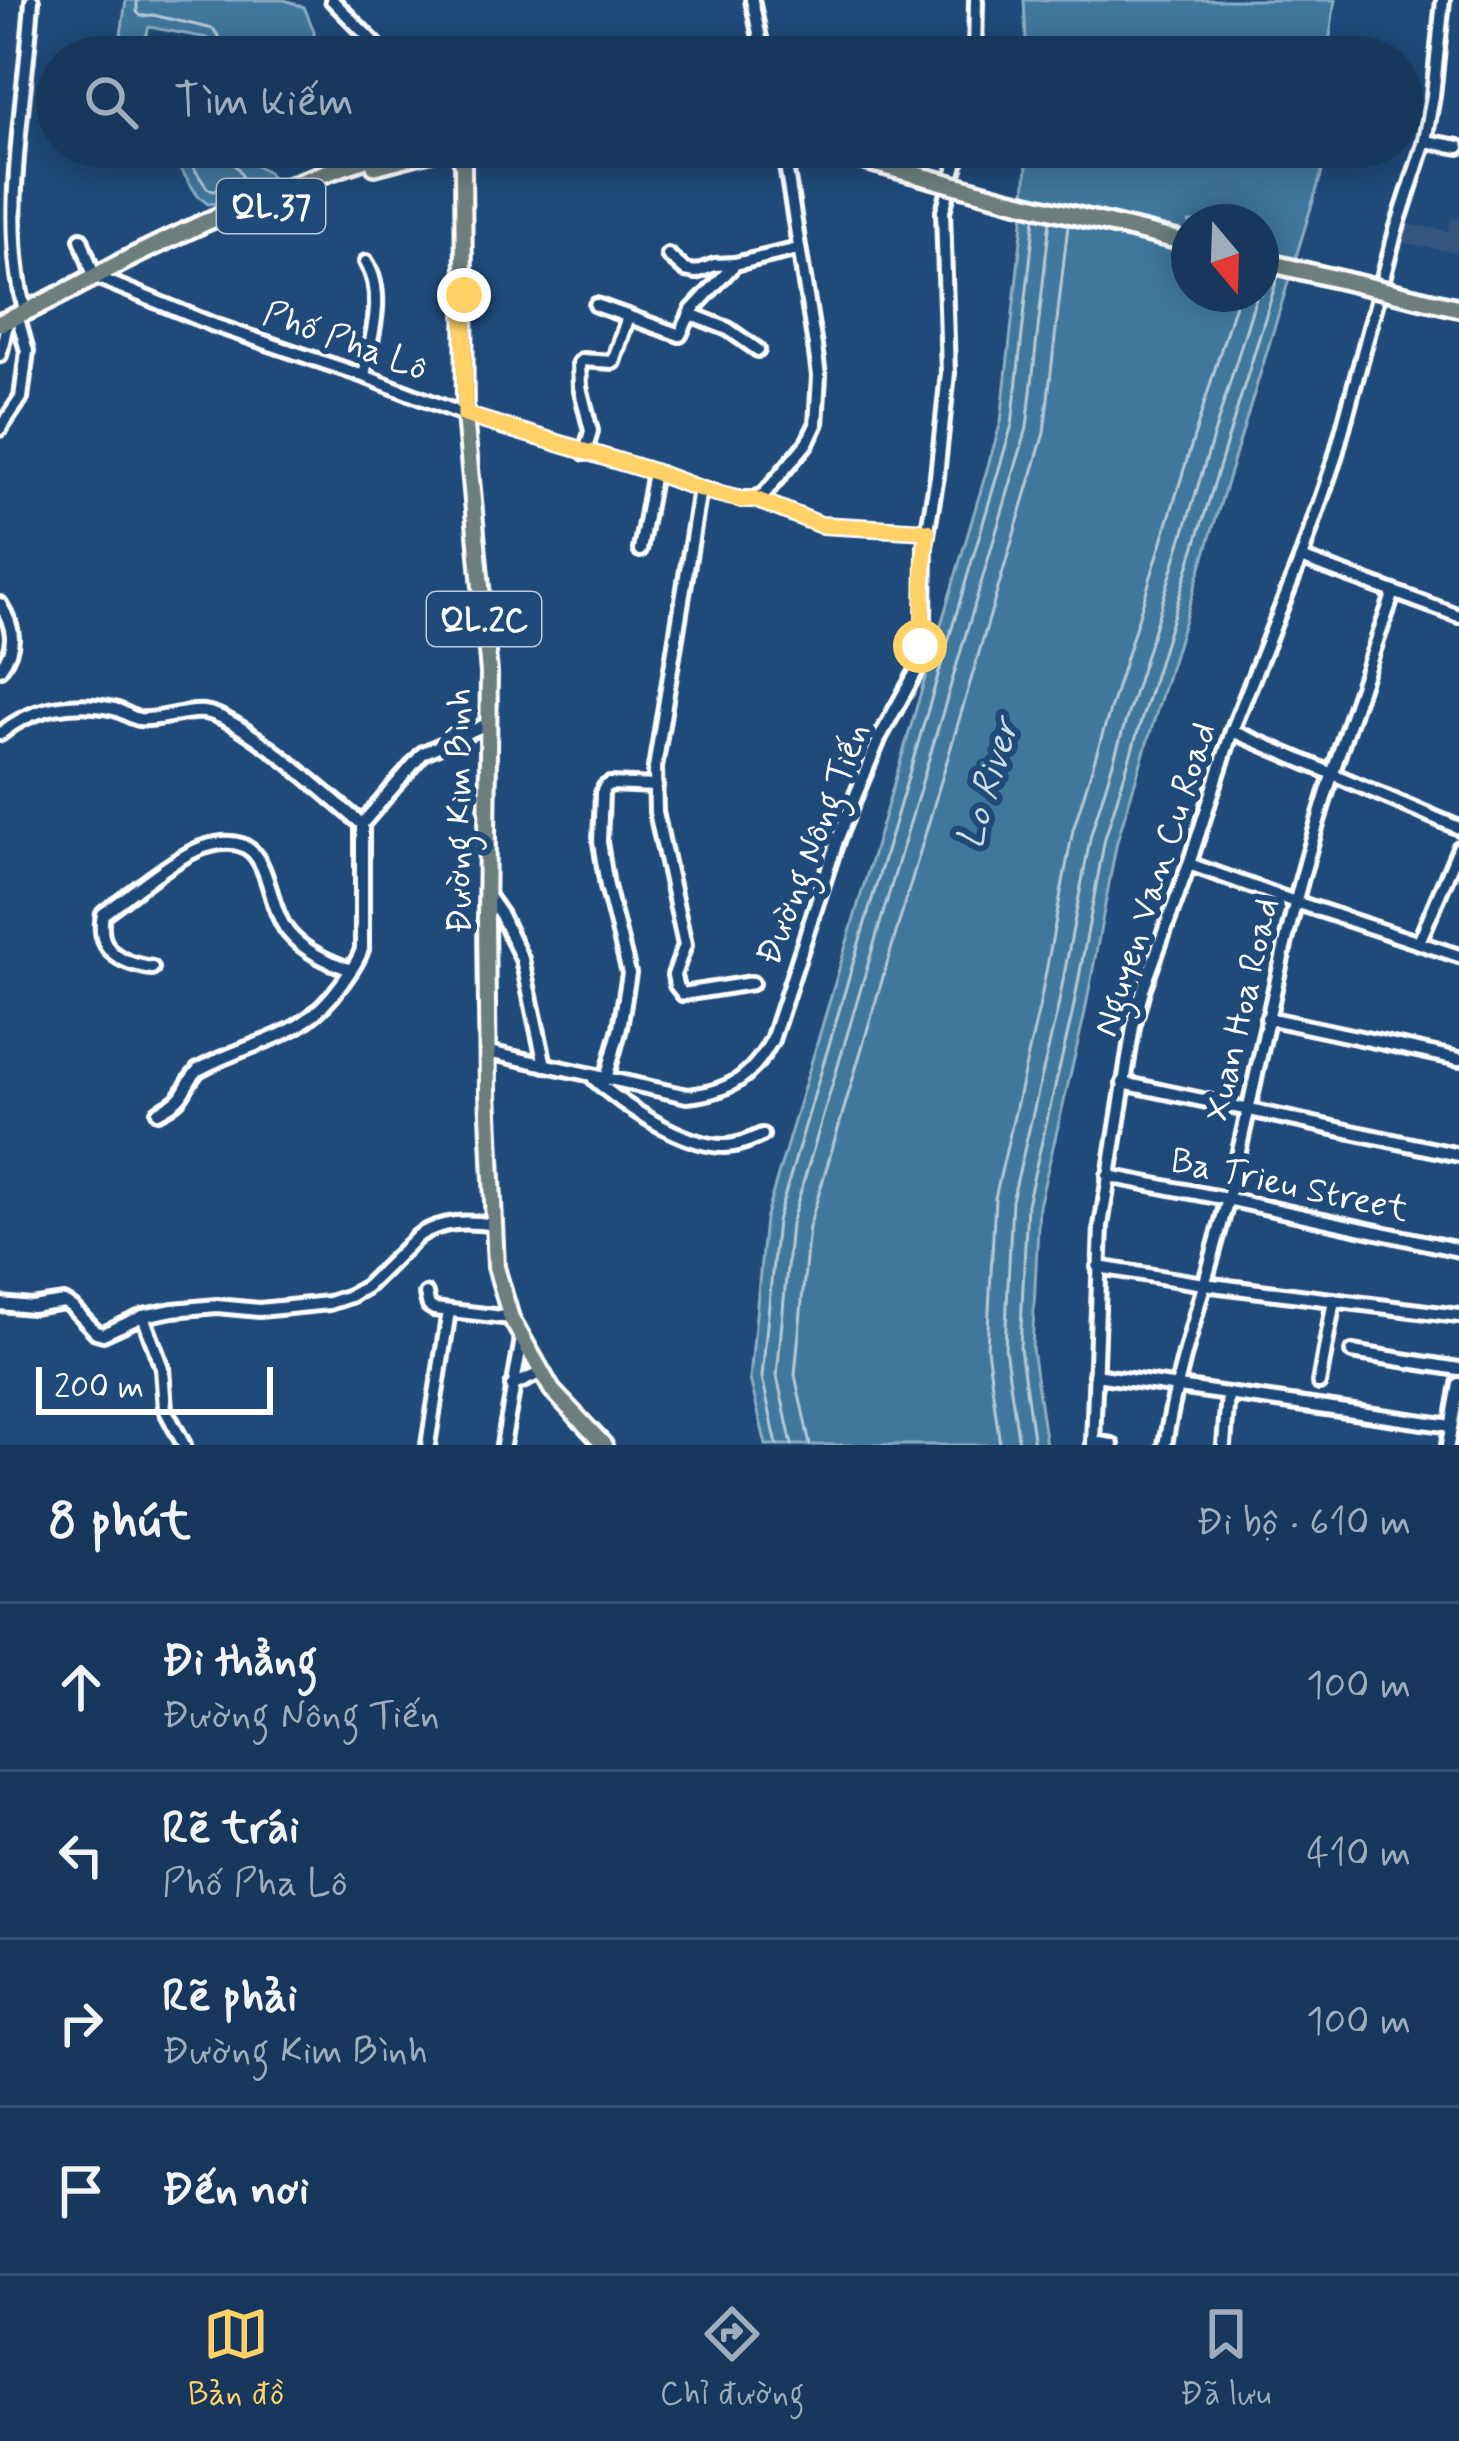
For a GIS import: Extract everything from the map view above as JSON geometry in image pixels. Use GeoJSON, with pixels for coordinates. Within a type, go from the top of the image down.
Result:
{"type":"FeatureCollection","features":[{"type":"Feature","properties":{"kind":"highway","name":"QL.37"},"geometry":{"type":"LineString","coordinates":[[13,317],[337,168]]}},
{"type":"Feature","properties":{"kind":"highway","name":"QL.37"},"geometry":{"type":"LineString","coordinates":[[96,275],[131,266],[366,168]]}},
{"type":"Feature","properties":{"kind":"highway"},"geometry":{"type":"LineString","coordinates":[[892,168],[1171,239]]}},
{"type":"Feature","properties":{"kind":"highway"},"geometry":{"type":"LineString","coordinates":[[1279,264],[1459,308]]}},
{"type":"Feature","properties":{"kind":"main road","name":"Đường Kim Bình"},"geometry":{"type":"LineString","coordinates":[[463,168],[465,415],[489,673],[488,1092],[496,1268],[511,1318],[542,1372],[566,1408],[604,1445]]}},
{"type":"Feature","properties":{"kind":"street"},"geometry":{"type":"LineString","coordinates":[[0,355],[19,285],[14,223],[32,0]]}},
{"type":"Feature","properties":{"kind":"street"},"geometry":{"type":"LineString","coordinates":[[332,0],[367,36]]}},
{"type":"Feature","properties":{"kind":"street"},"geometry":{"type":"LineString","coordinates":[[752,0],[760,36]]}},
{"type":"Feature","properties":{"kind":"street"},"geometry":{"type":"LineString","coordinates":[[975,36],[976,0]]}},
{"type":"Feature","properties":{"kind":"street","name":"Nguyen Van Cu Road"},"geometry":{"type":"LineString","coordinates":[[1423,147],[1443,0]]}},
{"type":"Feature","properties":{"kind":"street"},"geometry":{"type":"LineString","coordinates":[[1425,141],[1459,147]]}},
{"type":"Feature","properties":{"kind":"street"},"geometry":{"type":"LineString","coordinates":[[755,499],[807,443],[816,425],[819,376],[786,168]]}},
{"type":"Feature","properties":{"kind":"street","name":"Đường Nông Tiến"},"geometry":{"type":"LineString","coordinates":[[488,1052],[687,1096],[729,1088],[762,1059],[838,838],[880,737],[916,672],[924,620],[925,547],[948,373],[943,211],[955,168]]}},
{"type":"Feature","properties":{"kind":"street","name":"Nguyen Van Cu Road"},"geometry":{"type":"LineString","coordinates":[[1093,1444],[1098,1267],[1108,1176],[1143,990],[1232,731],[1335,458],[1416,168]]}},
{"type":"Feature","properties":{"kind":"street"},"geometry":{"type":"LineString","coordinates":[[0,220],[14,223]]}},
{"type":"Feature","properties":{"kind":"street"},"geometry":{"type":"LineString","coordinates":[[81,239],[96,275]]}},
{"type":"Feature","properties":{"kind":"street"},"geometry":{"type":"LineString","coordinates":[[668,255],[690,272],[798,249]]}},
{"type":"Feature","properties":{"kind":"street"},"geometry":{"type":"LineString","coordinates":[[364,376],[377,292],[366,262]]}},
{"type":"Feature","properties":{"kind":"street"},"geometry":{"type":"LineString","coordinates":[[596,305],[680,335],[690,314],[735,264]]}},
{"type":"Feature","properties":{"kind":"street","name":"Phố Pha Lô"},"geometry":{"type":"LineString","coordinates":[[96,275],[214,325],[465,415],[700,489],[755,499],[821,525],[928,531]]}},
{"type":"Feature","properties":{"kind":"street"},"geometry":{"type":"LineString","coordinates":[[690,314],[728,329],[758,350]]}},
{"type":"Feature","properties":{"kind":"street"},"geometry":{"type":"LineString","coordinates":[[585,453],[591,430],[580,387],[580,363],[612,363],[628,316]]}},
{"type":"Feature","properties":{"kind":"street"},"geometry":{"type":"LineString","coordinates":[[0,429],[21,398],[27,351],[13,317]]}},
{"type":"Feature","properties":{"kind":"street"},"geometry":{"type":"LineString","coordinates":[[640,550],[654,472]]}},
{"type":"Feature","properties":{"kind":"street"},"geometry":{"type":"LineString","coordinates":[[700,489],[655,768],[656,812],[686,944],[674,975],[679,991],[693,994],[752,983]]}},
{"type":"Feature","properties":{"kind":"street"},"geometry":{"type":"LineString","coordinates":[[1301,558],[1459,616]]}},
{"type":"Feature","properties":{"kind":"street","name":"Xuan Hoa Road"},"geometry":{"type":"LineString","coordinates":[[1166,1445],[1175,1386],[1228,1198],[1295,902],[1331,772],[1394,592]]}},
{"type":"Feature","properties":{"kind":"street"},"geometry":{"type":"LineString","coordinates":[[0,604],[13,640],[11,655],[0,669]]}},
{"type":"Feature","properties":{"kind":"street"},"geometry":{"type":"LineString","coordinates":[[0,734],[17,722],[65,704],[112,709],[144,719],[194,712],[216,715],[279,754],[362,824]]}},
{"type":"Feature","properties":{"kind":"street"},"geometry":{"type":"LineString","coordinates":[[158,1112],[183,1097],[198,1070],[302,1025],[328,1002],[362,949],[362,824],[423,754],[489,723]]}},
{"type":"Feature","properties":{"kind":"street"},"geometry":{"type":"LineString","coordinates":[[1232,731],[1459,827]]}},
{"type":"Feature","properties":{"kind":"street"},"geometry":{"type":"LineString","coordinates":[[606,1079],[629,973],[600,842],[602,793],[610,784],[656,786]]}},
{"type":"Feature","properties":{"kind":"street"},"geometry":{"type":"LineString","coordinates":[[152,968],[122,961],[106,945],[100,929],[103,914],[191,853],[235,844],[260,859],[292,937],[306,949],[351,970]]}},
{"type":"Feature","properties":{"kind":"street"},"geometry":{"type":"LineString","coordinates":[[1419,942],[1459,848]]}},
{"type":"Feature","properties":{"kind":"street"},"geometry":{"type":"LineString","coordinates":[[1189,864],[1459,956]]}},
{"type":"Feature","properties":{"kind":"street"},"geometry":{"type":"LineString","coordinates":[[492,916],[522,959],[545,1065]]}},
{"type":"Feature","properties":{"kind":"street"},"geometry":{"type":"LineString","coordinates":[[1267,1018],[1459,1060]]}},
{"type":"Feature","properties":{"kind":"street"},"geometry":{"type":"LineString","coordinates":[[590,1076],[626,1105],[703,1144],[726,1146],[762,1136]]}},
{"type":"Feature","properties":{"kind":"street"},"geometry":{"type":"LineString","coordinates":[[1123,1083],[1459,1155]]}},
{"type":"Feature","properties":{"kind":"street","name":"Ba Trieu Street"},"geometry":{"type":"LineString","coordinates":[[1108,1176],[1459,1250]]}},
{"type":"Feature","properties":{"kind":"street"},"geometry":{"type":"LineString","coordinates":[[0,1304],[32,1307],[64,1302],[103,1334],[143,1316],[173,1310],[329,1303],[360,1292],[428,1230],[465,1220],[495,1225]]}},
{"type":"Feature","properties":{"kind":"street"},"geometry":{"type":"LineString","coordinates":[[1098,1267],[1459,1316]]}},
{"type":"Feature","properties":{"kind":"street"},"geometry":{"type":"LineString","coordinates":[[426,1294],[429,1306],[511,1318]]}},
{"type":"Feature","properties":{"kind":"street"},"geometry":{"type":"LineString","coordinates":[[1319,1383],[1334,1300]]}},
{"type":"Feature","properties":{"kind":"street"},"geometry":{"type":"LineString","coordinates":[[428,1445],[449,1311]]}},
{"type":"Feature","properties":{"kind":"street"},"geometry":{"type":"LineString","coordinates":[[143,1316],[162,1368],[165,1408],[184,1445]]}},
{"type":"Feature","properties":{"kind":"street"},"geometry":{"type":"LineString","coordinates":[[503,1445],[523,1339]]}},
{"type":"Feature","properties":{"kind":"street"},"geometry":{"type":"LineString","coordinates":[[1352,1352],[1459,1370]]}},
{"type":"Feature","properties":{"kind":"street"},"geometry":{"type":"LineString","coordinates":[[512,1386],[542,1372]]}},
{"type":"Feature","properties":{"kind":"street"},"geometry":{"type":"LineString","coordinates":[[1095,1375],[1451,1426]]}},
{"type":"Feature","properties":{"kind":"street"},"geometry":{"type":"LineString","coordinates":[[1448,1445],[1459,1384]]}},
{"type":"Feature","properties":{"kind":"street"},"geometry":{"type":"LineString","coordinates":[[1224,1445],[1228,1394]]}},
{"type":"Feature","properties":{"kind":"street"},"geometry":{"type":"LineString","coordinates":[[1093,1444],[1112,1445]]}},
{"type":"Feature","properties":{"kind":"shaded area"},"geometry":{"type":"Polygon","coordinates":[[[1451,218],[1459,219],[1459,253],[1404,243],[1407,224],[1448,231],[1451,218]]]}},
{"type":"Feature","properties":{"kind":"water"},"geometry":{"type":"Polygon","coordinates":[[[126,0],[285,0],[304,7],[314,31],[314,36],[196,36],[149,27],[146,36],[121,36],[126,0]]]}},
{"type":"Feature","properties":{"kind":"water"},"geometry":{"type":"Polygon","coordinates":[[[1024,0],[1335,0],[1330,36],[1026,36],[1024,0]]]}},
{"type":"Feature","properties":{"kind":"water"},"geometry":{"type":"Polygon","coordinates":[[[261,168],[273,180],[208,204],[181,170],[261,168]]]}},
{"type":"Feature","properties":{"kind":"water","name":"Lo River"},"geometry":{"type":"Polygon","coordinates":[[[1027,168],[1323,168],[1117,841],[1084,1017],[1039,1206],[1032,1349],[1046,1445],[766,1445],[750,1379],[765,1219],[1001,422],[1027,168]]]}},
{"type":"Feature","properties":{"kind":"route"},"geometry":{"type":"LineString","coordinates":[[464,295],[465,415],[700,489],[765,502],[821,525],[928,531],[920,646]]}}]}
